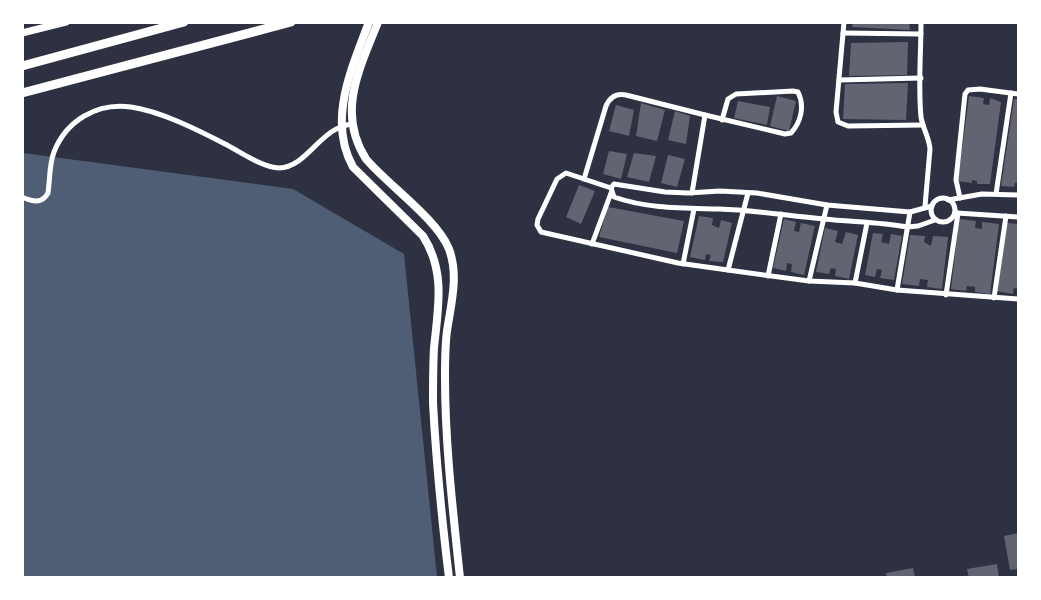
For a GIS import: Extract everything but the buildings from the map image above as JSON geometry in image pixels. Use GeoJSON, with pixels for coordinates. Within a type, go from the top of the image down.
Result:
{"type":"FeatureCollection","features":[{"type":"Feature","properties":{"kind":"highway"},"geometry":{"type":"LineString","coordinates":[[22,66],[184,22]]}},
{"type":"Feature","properties":{"kind":"highway"},"geometry":{"type":"LineString","coordinates":[[22,93],[291,22]]}},
{"type":"Feature","properties":{"kind":"main road"},"geometry":{"type":"LineString","coordinates":[[369,22],[348,82],[343,107],[344,147],[353,167],[417,228],[430,247],[438,269],[440,294],[434,348],[433,402],[449,578]]}},
{"type":"Feature","properties":{"kind":"main road"},"geometry":{"type":"LineString","coordinates":[[378,22],[355,86],[351,108],[352,124],[355,139],[366,159],[434,226],[445,241],[451,257],[453,286],[446,346],[445,391],[449,466],[460,578]]}},
{"type":"Feature","properties":{"kind":"street"},"geometry":{"type":"LineString","coordinates":[[22,33],[66,22]]}},
{"type":"Feature","properties":{"kind":"street"},"geometry":{"type":"LineString","coordinates":[[844,22],[836,112],[838,122],[843,126],[923,125]]}},
{"type":"Feature","properties":{"kind":"street"},"geometry":{"type":"LineString","coordinates":[[921,22],[923,125],[930,148],[928,206],[935,220]]}},
{"type":"Feature","properties":{"kind":"street"},"geometry":{"type":"LineString","coordinates":[[843,33],[921,34]]}},
{"type":"Feature","properties":{"kind":"street"},"geometry":{"type":"LineString","coordinates":[[839,80],[921,78]]}},
{"type":"Feature","properties":{"kind":"street"},"geometry":{"type":"LineString","coordinates":[[960,198],[956,180],[965,94],[968,90],[974,89],[1018,94]]}},
{"type":"Feature","properties":{"kind":"street"},"geometry":{"type":"LineString","coordinates":[[584,179],[606,106],[614,96],[627,95],[723,120],[784,134],[791,133],[798,123],[801,98],[798,92],[793,91],[736,93],[728,99],[723,120]]}},
{"type":"Feature","properties":{"kind":"street"},"geometry":{"type":"LineString","coordinates":[[996,194],[1011,93]]}},
{"type":"Feature","properties":{"kind":"street"},"geometry":{"type":"LineString","coordinates":[[22,197],[35,202],[45,198],[48,193],[53,154],[59,141],[69,126],[79,118],[102,109],[129,106],[149,112],[189,126],[266,165],[280,168],[298,162],[334,129],[352,124]]}},
{"type":"Feature","properties":{"kind":"street"},"geometry":{"type":"LineString","coordinates":[[692,193],[705,115]]}},
{"type":"Feature","properties":{"kind":"street"},"geometry":{"type":"LineString","coordinates":[[1018,217],[956,213],[946,221],[935,220],[907,227],[781,214],[642,204],[614,197],[611,190],[566,173],[557,179],[537,225],[541,232],[683,264],[808,281],[855,283],[946,295],[1018,299]]}},
{"type":"Feature","properties":{"kind":"street"},"geometry":{"type":"LineString","coordinates":[[592,243],[614,184],[665,192],[748,193],[826,205],[909,212],[928,206],[937,200],[996,194],[1018,195]]}},
{"type":"Feature","properties":{"kind":"street"},"geometry":{"type":"LineString","coordinates":[[728,270],[748,193]]}},
{"type":"Feature","properties":{"kind":"street"},"geometry":{"type":"LineString","coordinates":[[946,295],[956,213],[954,206],[948,200]]}},
{"type":"Feature","properties":{"kind":"street"},"geometry":{"type":"LineString","coordinates":[[808,281],[826,205]]}},
{"type":"Feature","properties":{"kind":"street"},"geometry":{"type":"LineString","coordinates":[[683,264],[694,209]]}},
{"type":"Feature","properties":{"kind":"street"},"geometry":{"type":"LineString","coordinates":[[897,290],[909,212]]}},
{"type":"Feature","properties":{"kind":"street"},"geometry":{"type":"LineString","coordinates":[[768,276],[781,214]]}},
{"type":"Feature","properties":{"kind":"street"},"geometry":{"type":"LineString","coordinates":[[994,298],[1006,216]]}},
{"type":"Feature","properties":{"kind":"street"},"geometry":{"type":"LineString","coordinates":[[855,283],[867,223]]}},
{"type":"Feature","properties":{"kind":"water"},"geometry":{"type":"Polygon","coordinates":[[[23,153],[293,189],[404,254],[437,577],[23,578],[23,153]]]}}]}
